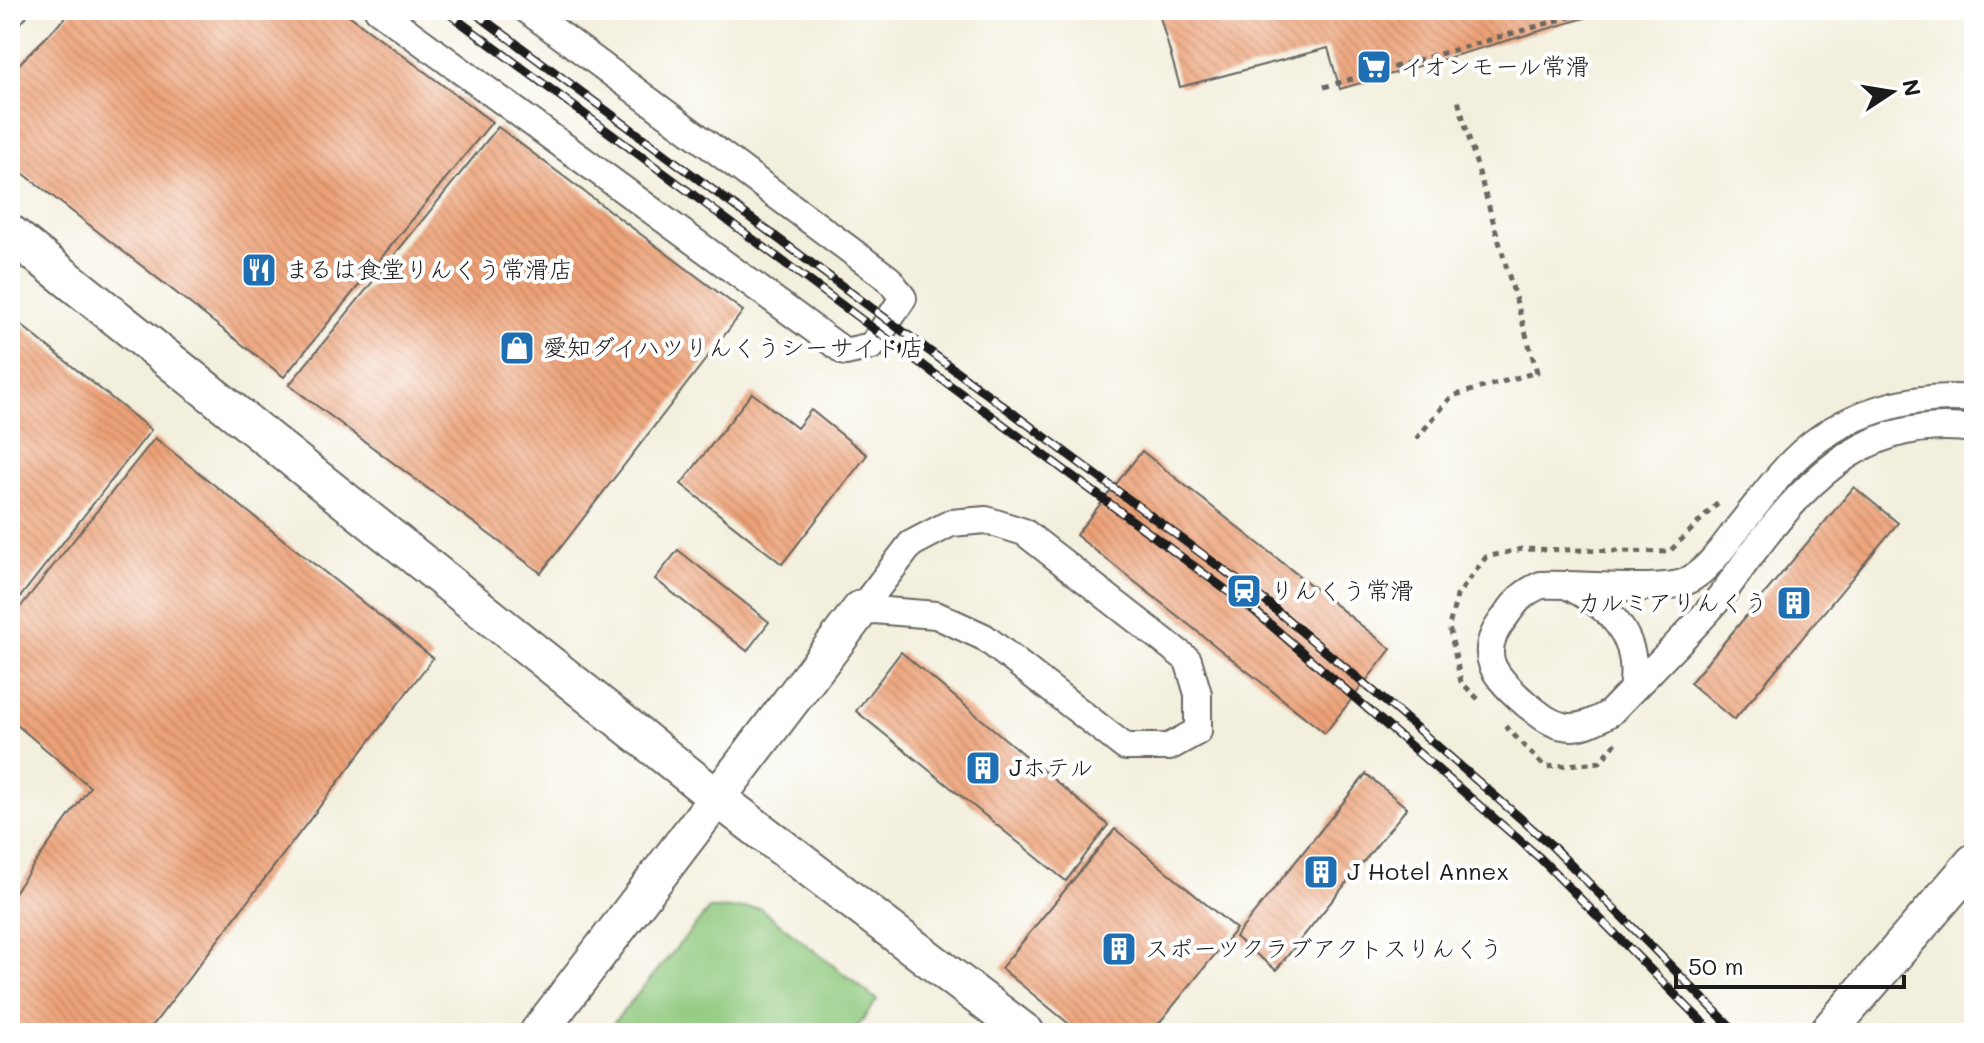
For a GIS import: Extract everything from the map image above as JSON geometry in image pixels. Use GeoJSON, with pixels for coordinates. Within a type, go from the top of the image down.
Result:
{"type":"FeatureCollection","features":[{"type":"Feature","properties":{"kind":"street"},"geometry":{"type":"LineString","coordinates":[[378,10],[845,352],[872,346],[903,298],[889,279],[527,10]]}},
{"type":"Feature","properties":{"kind":"street"},"geometry":{"type":"LineString","coordinates":[[10,233],[716,797],[1026,1033]]}},
{"type":"Feature","properties":{"kind":"street"},"geometry":{"type":"LineString","coordinates":[[1974,399],[1956,397],[1902,403],[1877,410],[1834,430],[1794,459],[1709,564],[1685,582],[1663,587],[1541,585],[1524,592],[1494,630],[1489,646],[1491,666],[1500,681],[1546,720],[1565,727],[1591,724],[1610,713],[1717,601],[1758,545],[1825,469],[1865,446],[1908,430],[1932,427],[1974,429]]}},
{"type":"Feature","properties":{"kind":"street"},"geometry":{"type":"LineString","coordinates":[[538,1033],[716,797],[911,544],[951,523],[986,520],[1024,532],[1188,660],[1198,694],[1198,731],[1169,747],[1125,747],[984,637],[936,615],[861,609]]}},
{"type":"Feature","properties":{"kind":"street"},"geometry":{"type":"LineString","coordinates":[[1562,584],[1585,594],[1621,626],[1631,646],[1635,669],[1632,690]]}},
{"type":"Feature","properties":{"kind":"street"},"geometry":{"type":"LineString","coordinates":[[1827,1033],[1974,862]]}},
{"type":"Feature","properties":{"kind":"path"},"geometry":{"type":"LineString","coordinates":[[1324,87],[1594,10]]}},
{"type":"Feature","properties":{"kind":"path"},"geometry":{"type":"LineString","coordinates":[[1690,10],[1702,15],[1736,18],[1759,10]]}},
{"type":"Feature","properties":{"kind":"path"},"geometry":{"type":"LineString","coordinates":[[1416,439],[1452,396],[1537,372],[1457,97]]}},
{"type":"Feature","properties":{"kind":"green space"},"geometry":{"type":"Polygon","coordinates":[[[760,908],[877,1000],[853,1033],[605,1033],[709,909],[760,908]]]}},
{"type":"Feature","properties":{"kind":"building","name":"まるは食堂りんくう常滑店"},"geometry":{"type":"Polygon","coordinates":[[[73,10],[342,10],[492,122],[284,377],[10,163],[10,73],[73,10]]]}},
{"type":"Feature","properties":{"kind":"building","name":"イオンモール常滑"},"geometry":{"type":"Polygon","coordinates":[[[1158,10],[1609,11],[1340,89],[1328,48],[1180,87],[1158,10]]]}},
{"type":"Feature","properties":{"kind":"building","name":"愛知ダイハツりんくうシーサイド店"},"geometry":{"type":"Polygon","coordinates":[[[498,127],[743,311],[541,573],[289,385],[498,127]]]}},
{"type":"Feature","properties":{"kind":"building"},"geometry":{"type":"Polygon","coordinates":[[[10,316],[151,430],[10,610],[10,316]]]}},
{"type":"Feature","properties":{"kind":"building"},"geometry":{"type":"Polygon","coordinates":[[[752,393],[797,428],[811,410],[867,455],[782,564],[681,484],[752,393]]]}},
{"type":"Feature","properties":{"kind":"building"},"geometry":{"type":"Polygon","coordinates":[[[155,438],[433,658],[147,1033],[10,1033],[10,898],[90,787],[10,719],[10,620],[155,438]]]}},
{"type":"Feature","properties":{"kind":"building"},"geometry":{"type":"Polygon","coordinates":[[[1142,451],[1391,649],[1325,733],[1076,535],[1142,451]]]}},
{"type":"Feature","properties":{"kind":"building","name":"カルミアりんくう"},"geometry":{"type":"Polygon","coordinates":[[[1854,487],[1898,523],[1734,720],[1690,683],[1854,487]]]}},
{"type":"Feature","properties":{"kind":"building"},"geometry":{"type":"Polygon","coordinates":[[[678,550],[769,622],[747,651],[655,579],[678,550]]]}},
{"type":"Feature","properties":{"kind":"building","name":"Jホテル"},"geometry":{"type":"Polygon","coordinates":[[[901,652],[1108,825],[1066,881],[856,711],[901,652]]]}},
{"type":"Feature","properties":{"kind":"building","name":"J Hotel Annex"},"geometry":{"type":"Polygon","coordinates":[[[1366,774],[1407,808],[1276,970],[1235,937],[1366,774]]]}},
{"type":"Feature","properties":{"kind":"building","name":"スポーツクラブアクトスりんくう"},"geometry":{"type":"Polygon","coordinates":[[[1115,829],[1236,929],[1151,1033],[1080,1033],[1001,968],[1115,829]]]}},
{"type":"Feature","properties":{"kind":"railway"},"geometry":{"type":"LineString","coordinates":[[444,10],[1257,613],[1540,858],[1713,1033]]}},
{"type":"Feature","properties":{"kind":"railway"},"geometry":{"type":"LineString","coordinates":[[471,10],[1264,600],[1551,845],[1737,1033]]}},
{"type":"Feature","properties":{"kind":"place","name":"イオンモール常滑"},"geometry":{"type":"Point","coordinates":[1374,67]}},
{"type":"Feature","properties":{"kind":"place","name":"まるは食堂りんくう常滑店"},"geometry":{"type":"Point","coordinates":[259,270]}},
{"type":"Feature","properties":{"kind":"place","name":"愛知ダイハツりんくうシーサイド店"},"geometry":{"type":"Point","coordinates":[517,348]}},
{"type":"Feature","properties":{"kind":"place","name":"りんくう常滑"},"geometry":{"type":"Point","coordinates":[1244,591]}},
{"type":"Feature","properties":{"kind":"place","name":"カルミアりんくう"},"geometry":{"type":"Point","coordinates":[1794,603]}},
{"type":"Feature","properties":{"kind":"place","name":"Jホテル"},"geometry":{"type":"Point","coordinates":[983,768]}},
{"type":"Feature","properties":{"kind":"place","name":"J Hotel Annex"},"geometry":{"type":"Point","coordinates":[1321,872]}},
{"type":"Feature","properties":{"kind":"place","name":"スポーツクラブアクトスりんくう"},"geometry":{"type":"Point","coordinates":[1119,949]}}]}
